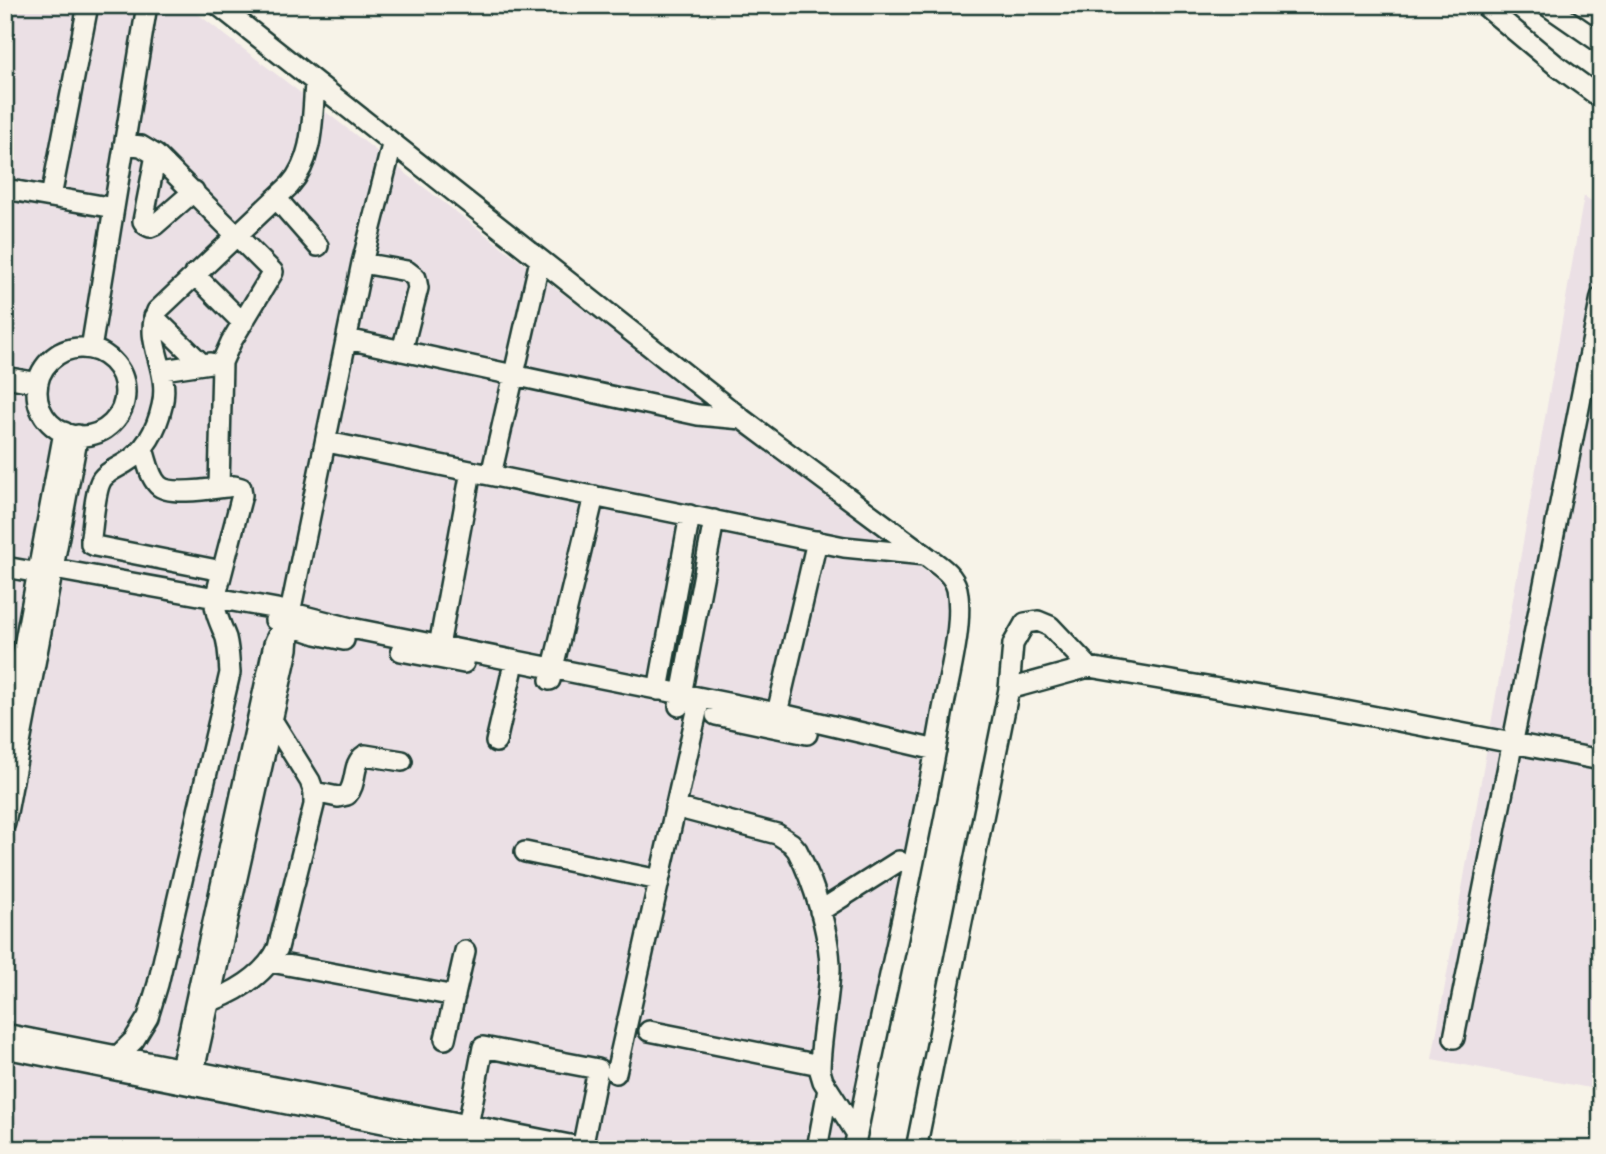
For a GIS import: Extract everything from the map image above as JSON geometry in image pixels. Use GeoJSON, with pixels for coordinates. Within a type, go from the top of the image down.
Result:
{"type":"FeatureCollection","features":[{"type":"Feature","properties":{"kind":"street"},"geometry":{"type":"LineString","coordinates":[[51,197],[88,5]]}},
{"type":"Feature","properties":{"kind":"street"},"geometry":{"type":"LineString","coordinates":[[91,349],[147,5]]}},
{"type":"Feature","properties":{"kind":"street"},"geometry":{"type":"LineString","coordinates":[[218,5],[742,419],[926,555],[954,581],[958,597],[958,620],[853,1134],[842,1149]]}},
{"type":"Feature","properties":{"kind":"street"},"geometry":{"type":"LineString","coordinates":[[1484,5],[1557,66],[1601,98]]}},
{"type":"Feature","properties":{"kind":"street"},"geometry":{"type":"LineString","coordinates":[[1545,5],[1601,43]]}},
{"type":"Feature","properties":{"kind":"street"},"geometry":{"type":"LineString","coordinates":[[222,571],[92,544],[100,483],[109,472],[142,449],[153,432],[162,408],[163,370],[153,340],[154,317],[161,305],[296,179],[309,150],[315,84]]}},
{"type":"Feature","properties":{"kind":"street"},"geometry":{"type":"LineString","coordinates":[[124,144],[141,146],[156,155],[272,272],[222,362],[219,487]]}},
{"type":"Feature","properties":{"kind":"street"},"geometry":{"type":"LineString","coordinates":[[186,1077],[266,713],[289,643],[289,618],[362,263],[393,145]]}},
{"type":"Feature","properties":{"kind":"street"},"geometry":{"type":"LineString","coordinates":[[156,155],[143,221],[146,225],[155,225],[194,191]]}},
{"type":"Feature","properties":{"kind":"street"},"geometry":{"type":"LineString","coordinates":[[5,189],[114,208]]}},
{"type":"Feature","properties":{"kind":"street"},"geometry":{"type":"LineString","coordinates":[[276,198],[318,246]]}},
{"type":"Feature","properties":{"kind":"street"},"geometry":{"type":"LineString","coordinates":[[491,475],[540,260]]}},
{"type":"Feature","properties":{"kind":"street"},"geometry":{"type":"LineString","coordinates":[[362,263],[407,271],[416,278],[418,288],[402,351]]}},
{"type":"Feature","properties":{"kind":"street"},"geometry":{"type":"LineString","coordinates":[[194,274],[243,323]]}},
{"type":"Feature","properties":{"kind":"street"},"geometry":{"type":"LineString","coordinates":[[1454,1038],[1601,296]]}},
{"type":"Feature","properties":{"kind":"street"},"geometry":{"type":"LineString","coordinates":[[154,317],[202,364]]}},
{"type":"Feature","properties":{"kind":"street"},"geometry":{"type":"LineString","coordinates":[[347,339],[698,415],[742,419]]}},
{"type":"Feature","properties":{"kind":"street"},"geometry":{"type":"LineString","coordinates":[[73,349],[91,349],[101,353],[117,367],[125,387],[122,408],[109,426],[89,435],[71,434],[50,422],[40,408],[38,383],[44,367],[57,355],[73,349]]}},
{"type":"Feature","properties":{"kind":"street"},"geometry":{"type":"LineString","coordinates":[[163,370],[222,362]]}},
{"type":"Feature","properties":{"kind":"street"},"geometry":{"type":"LineString","coordinates":[[5,377],[38,383]]}},
{"type":"Feature","properties":{"kind":"street"},"geometry":{"type":"LineString","coordinates":[[5,823],[71,434]]}},
{"type":"Feature","properties":{"kind":"street"},"geometry":{"type":"LineString","coordinates":[[327,442],[817,541],[871,551],[926,555]]}},
{"type":"Feature","properties":{"kind":"street"},"geometry":{"type":"LineString","coordinates":[[112,1062],[134,1040],[148,1017],[230,673],[226,639],[215,604],[242,495],[237,486],[174,491],[161,488],[153,478],[142,449]]}},
{"type":"Feature","properties":{"kind":"street"},"geometry":{"type":"LineString","coordinates":[[438,651],[471,471]]}},
{"type":"Feature","properties":{"kind":"street"},"geometry":{"type":"LineString","coordinates":[[552,675],[594,496]]}},
{"type":"Feature","properties":{"kind":"street"},"geometry":{"type":"LineString","coordinates":[[658,690],[690,515]]}},
{"type":"Feature","properties":{"kind":"street"},"geometry":{"type":"LineString","coordinates":[[616,1073],[675,807],[714,520]]}},
{"type":"Feature","properties":{"kind":"street"},"geometry":{"type":"LineString","coordinates":[[775,720],[817,541]]}},
{"type":"Feature","properties":{"kind":"street"},"geometry":{"type":"LineString","coordinates":[[5,567],[351,628],[512,673],[552,675],[658,690],[689,702]]}},
{"type":"Feature","properties":{"kind":"street"},"geometry":{"type":"LineString","coordinates":[[5,748],[48,575]]}},
{"type":"Feature","properties":{"kind":"street"},"geometry":{"type":"LineString","coordinates":[[916,1149],[1009,689],[1013,644],[1025,623],[1038,621],[1050,626],[1089,667]]}},
{"type":"Feature","properties":{"kind":"street"},"geometry":{"type":"LineString","coordinates":[[438,651],[929,754]]}},
{"type":"Feature","properties":{"kind":"street"},"geometry":{"type":"LineString","coordinates":[[1009,689],[1089,667],[1325,707],[1601,760]]}},
{"type":"Feature","properties":{"kind":"street"},"geometry":{"type":"LineString","coordinates":[[496,743],[512,673]]}},
{"type":"Feature","properties":{"kind":"street"},"geometry":{"type":"LineString","coordinates":[[202,1005],[250,980],[271,962],[278,948],[314,805],[314,792],[310,781],[266,713]]}},
{"type":"Feature","properties":{"kind":"street"},"geometry":{"type":"LineString","coordinates":[[853,1134],[899,861],[929,754]]}},
{"type":"Feature","properties":{"kind":"street"},"geometry":{"type":"LineString","coordinates":[[314,792],[338,797],[347,795],[353,788],[358,761],[365,755],[402,761]]}},
{"type":"Feature","properties":{"kind":"street"},"geometry":{"type":"LineString","coordinates":[[675,807],[784,838],[801,858],[828,939],[830,969],[821,1076],[853,1134]]}},
{"type":"Feature","properties":{"kind":"street"},"geometry":{"type":"LineString","coordinates":[[525,852],[659,880]]}},
{"type":"Feature","properties":{"kind":"street"},"geometry":{"type":"LineString","coordinates":[[820,911],[899,861]]}},
{"type":"Feature","properties":{"kind":"street"},"geometry":{"type":"LineString","coordinates":[[445,1040],[465,951]]}},
{"type":"Feature","properties":{"kind":"street"},"geometry":{"type":"LineString","coordinates":[[271,962],[455,996]]}},
{"type":"Feature","properties":{"kind":"street"},"geometry":{"type":"LineString","coordinates":[[649,1031],[820,1065]]}},
{"type":"Feature","properties":{"kind":"street"},"geometry":{"type":"LineString","coordinates":[[5,1034],[112,1062],[513,1149]]}},
{"type":"Feature","properties":{"kind":"street"},"geometry":{"type":"LineString","coordinates":[[483,1047],[598,1069],[585,1148],[466,1138],[483,1047]]}},
{"type":"Feature","properties":{"kind":"street"},"geometry":{"type":"LineString","coordinates":[[5,1048],[112,1062]]}},
{"type":"Feature","properties":{"kind":"street"},"geometry":{"type":"LineString","coordinates":[[817,1149],[828,1089]]}},
{"type":"Feature","properties":{"kind":"shaded area"},"geometry":{"type":"Polygon","coordinates":[[[5,5],[186,5],[962,599],[849,1149],[5,1149],[5,5]]]}},
{"type":"Feature","properties":{"kind":"shaded area"},"geometry":{"type":"Polygon","coordinates":[[[1584,196],[1601,207],[1601,1090],[1432,1059],[1584,196]]]}}]}
